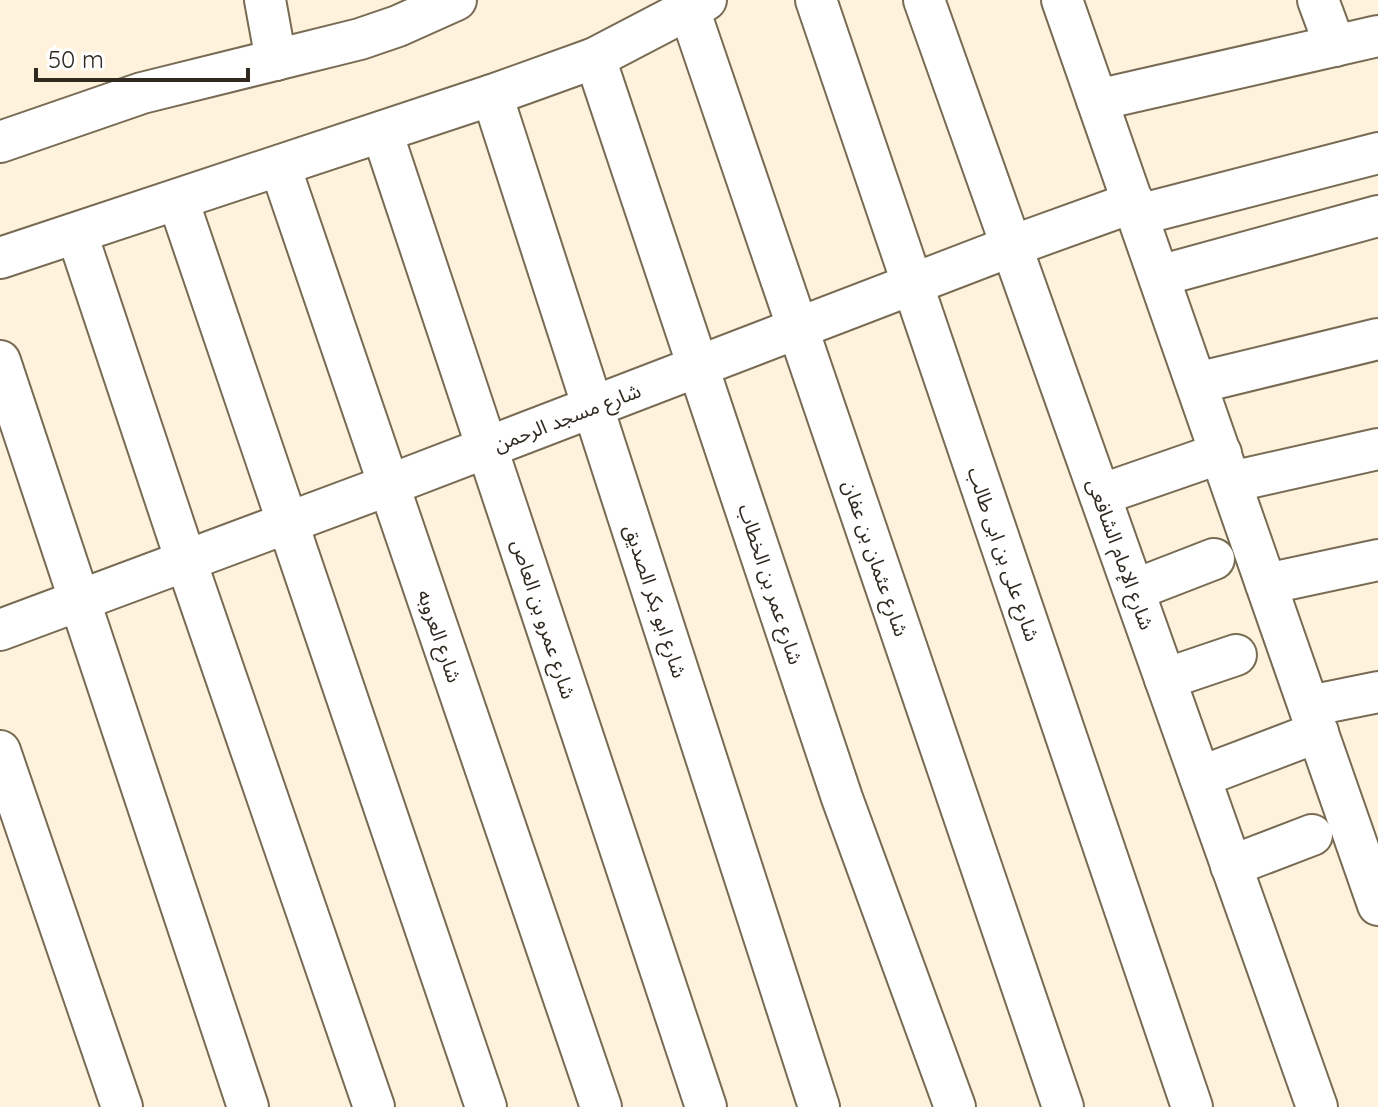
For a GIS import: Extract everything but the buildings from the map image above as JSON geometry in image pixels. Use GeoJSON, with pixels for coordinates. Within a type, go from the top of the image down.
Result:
{"type":"FeatureCollection","features":[{"type":"Feature","properties":{"kind":"street"},"geometry":{"type":"LineString","coordinates":[[265,0],[276,60]]}},
{"type":"Feature","properties":{"kind":"street"},"geometry":{"type":"LineString","coordinates":[[0,142],[142,93],[360,39],[456,0]]}},
{"type":"Feature","properties":{"kind":"street","name":"شارع على بن ابى طالب"},"geometry":{"type":"LineString","coordinates":[[816,0],[1192,1107]]}},
{"type":"Feature","properties":{"kind":"street","name":"شارع الإمام الشافعى"},"geometry":{"type":"LineString","coordinates":[[924,0],[1317,1107]]}},
{"type":"Feature","properties":{"kind":"street"},"geometry":{"type":"LineString","coordinates":[[1318,0],[1335,46]]}},
{"type":"Feature","properties":{"kind":"street"},"geometry":{"type":"LineString","coordinates":[[1075,3],[1097,100],[1266,584],[1314,719],[1364,821],[1378,905]]}},
{"type":"Feature","properties":{"kind":"street"},"geometry":{"type":"LineString","coordinates":[[0,258],[595,58],[698,5]]}},
{"type":"Feature","properties":{"kind":"street","name":"شارع عثمان بن عفان"},"geometry":{"type":"LineString","coordinates":[[698,5],[798,327],[1063,1107]]}},
{"type":"Feature","properties":{"kind":"street"},"geometry":{"type":"LineString","coordinates":[[1097,100],[1378,36]]}},
{"type":"Feature","properties":{"kind":"street","name":"شارع عمر بن الخطاب"},"geometry":{"type":"LineString","coordinates":[[595,58],[842,798],[955,1107]]}},
{"type":"Feature","properties":{"kind":"street","name":"شارع ابو بكر الصديق"},"geometry":{"type":"LineString","coordinates":[[492,95],[819,1107]]}},
{"type":"Feature","properties":{"kind":"street","name":"شارع عمرو بن العاص"},"geometry":{"type":"LineString","coordinates":[[382,132],[706,1107]]}},
{"type":"Feature","properties":{"kind":"street","name":"شارع مسجد الرحمن"},"geometry":{"type":"LineString","coordinates":[[0,630],[389,485],[1012,246],[1136,208],[1378,153]]}},
{"type":"Feature","properties":{"kind":"street","name":"شارع العروبه"},"geometry":{"type":"LineString","coordinates":[[280,166],[601,1107]]}},
{"type":"Feature","properties":{"kind":"street"},"geometry":{"type":"LineString","coordinates":[[178,200],[486,1107]]}},
{"type":"Feature","properties":{"kind":"street"},"geometry":{"type":"LineString","coordinates":[[1159,276],[1378,216]]}},
{"type":"Feature","properties":{"kind":"street"},"geometry":{"type":"LineString","coordinates":[[77,234],[374,1107]]}},
{"type":"Feature","properties":{"kind":"street"},"geometry":{"type":"LineString","coordinates":[[1197,383],[1378,339]]}},
{"type":"Feature","properties":{"kind":"street"},"geometry":{"type":"LineString","coordinates":[[0,361],[248,1107]]}},
{"type":"Feature","properties":{"kind":"street"},"geometry":{"type":"LineString","coordinates":[[1100,495],[1226,467],[1378,449]]}},
{"type":"Feature","properties":{"kind":"street"},"geometry":{"type":"LineString","coordinates":[[1134,590],[1214,559]]}},
{"type":"Feature","properties":{"kind":"street"},"geometry":{"type":"LineString","coordinates":[[1266,584],[1378,560]]}},
{"type":"Feature","properties":{"kind":"street"},"geometry":{"type":"LineString","coordinates":[[1165,679],[1236,655]]}},
{"type":"Feature","properties":{"kind":"street"},"geometry":{"type":"LineString","coordinates":[[1200,777],[1314,719],[1378,692]]}},
{"type":"Feature","properties":{"kind":"street"},"geometry":{"type":"LineString","coordinates":[[0,751],[122,1107]]}},
{"type":"Feature","properties":{"kind":"street"},"geometry":{"type":"LineString","coordinates":[[1231,866],[1312,835]]}}]}
